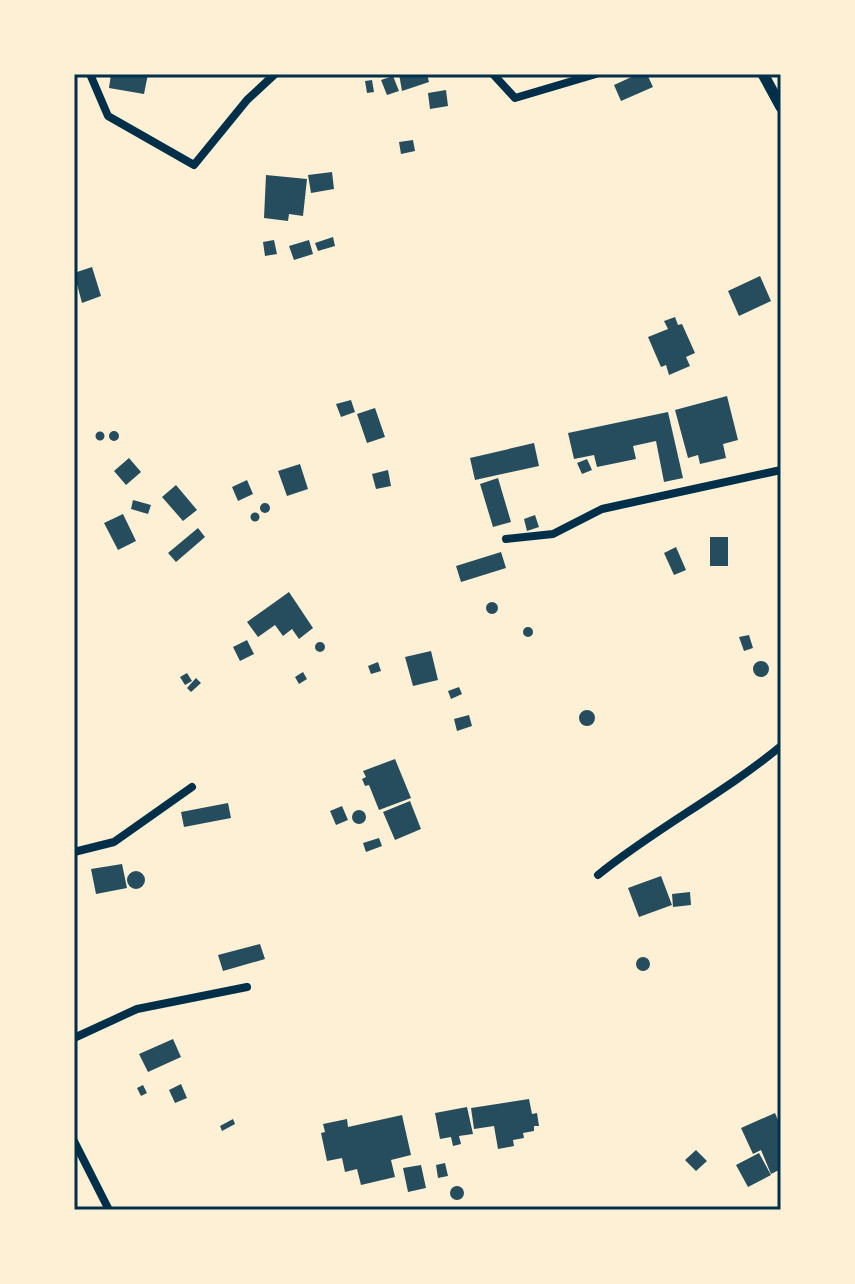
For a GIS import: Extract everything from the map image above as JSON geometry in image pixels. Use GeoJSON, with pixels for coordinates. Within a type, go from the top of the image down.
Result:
{"type":"FeatureCollection","features":[{"type":"Feature","properties":{"kind":"street"},"geometry":{"type":"LineString","coordinates":[[90,74],[108,116],[194,165],[247,100],[275,74]]}},
{"type":"Feature","properties":{"kind":"street"},"geometry":{"type":"LineString","coordinates":[[493,74],[515,98],[596,74]]}},
{"type":"Feature","properties":{"kind":"street"},"geometry":{"type":"LineString","coordinates":[[763,74],[781,107]]}},
{"type":"Feature","properties":{"kind":"street"},"geometry":{"type":"LineString","coordinates":[[506,539],[553,534],[602,509],[781,470]]}},
{"type":"Feature","properties":{"kind":"street"},"geometry":{"type":"LineString","coordinates":[[598,875],[636,845],[743,778],[781,746]]}},
{"type":"Feature","properties":{"kind":"street"},"geometry":{"type":"LineString","coordinates":[[74,852],[114,842],[192,787]]}},
{"type":"Feature","properties":{"kind":"street"},"geometry":{"type":"LineString","coordinates":[[74,1038],[137,1009],[247,987]]}},
{"type":"Feature","properties":{"kind":"street"},"geometry":{"type":"LineString","coordinates":[[74,1141],[109,1210]]}},
{"type":"Feature","properties":{"kind":"building"},"geometry":{"type":"Polygon","coordinates":[[[111,74],[148,74],[144,94],[109,88],[111,74]]]}},
{"type":"Feature","properties":{"kind":"building"},"geometry":{"type":"Polygon","coordinates":[[[399,74],[427,74],[429,82],[402,91],[399,74]]]}},
{"type":"Feature","properties":{"kind":"building"},"geometry":{"type":"Polygon","coordinates":[[[638,74],[647,74],[653,87],[621,101],[614,85],[638,74]]]}},
{"type":"Feature","properties":{"kind":"building"},"geometry":{"type":"Polygon","coordinates":[[[393,76],[399,91],[387,95],[381,80],[393,76]]]}},
{"type":"Feature","properties":{"kind":"building"},"geometry":{"type":"Polygon","coordinates":[[[372,80],[374,92],[367,93],[365,81],[372,80]]]}},
{"type":"Feature","properties":{"kind":"building"},"geometry":{"type":"Polygon","coordinates":[[[446,90],[448,106],[430,109],[428,93],[446,90]]]}},
{"type":"Feature","properties":{"kind":"building"},"geometry":{"type":"Polygon","coordinates":[[[413,140],[415,151],[401,154],[399,142],[413,140]]]}},
{"type":"Feature","properties":{"kind":"building"},"geometry":{"type":"Polygon","coordinates":[[[332,172],[334,189],[311,193],[308,175],[332,172]]]}},
{"type":"Feature","properties":{"kind":"building"},"geometry":{"type":"Polygon","coordinates":[[[266,175],[307,179],[303,216],[289,214],[288,221],[264,218],[266,175]]]}},
{"type":"Feature","properties":{"kind":"building"},"geometry":{"type":"Polygon","coordinates":[[[333,237],[335,246],[318,251],[315,243],[333,237]]]}},
{"type":"Feature","properties":{"kind":"building"},"geometry":{"type":"Polygon","coordinates":[[[274,240],[277,254],[265,256],[263,242],[274,240]]]}},
{"type":"Feature","properties":{"kind":"building"},"geometry":{"type":"Polygon","coordinates":[[[309,240],[313,254],[294,260],[289,246],[309,240]]]}},
{"type":"Feature","properties":{"kind":"building"},"geometry":{"type":"Polygon","coordinates":[[[92,267],[101,296],[82,303],[74,273],[92,267]]]}},
{"type":"Feature","properties":{"kind":"building"},"geometry":{"type":"Polygon","coordinates":[[[760,276],[771,301],[739,316],[728,291],[760,276]]]}},
{"type":"Feature","properties":{"kind":"building"},"geometry":{"type":"Polygon","coordinates":[[[675,317],[678,325],[682,324],[695,353],[686,357],[690,366],[669,375],[666,365],[661,367],[648,337],[668,329],[664,321],[675,317]]]}},
{"type":"Feature","properties":{"kind":"building"},"geometry":{"type":"Polygon","coordinates":[[[727,396],[738,440],[723,444],[726,458],[700,464],[698,455],[688,458],[675,410],[727,396]]]}},
{"type":"Feature","properties":{"kind":"building"},"geometry":{"type":"Polygon","coordinates":[[[351,400],[355,412],[341,417],[336,404],[351,400]]]}},
{"type":"Feature","properties":{"kind":"building"},"geometry":{"type":"Polygon","coordinates":[[[375,408],[385,437],[367,443],[357,414],[375,408]]]}},
{"type":"Feature","properties":{"kind":"building"},"geometry":{"type":"Polygon","coordinates":[[[668,412],[683,478],[664,482],[656,441],[633,446],[636,459],[597,467],[594,455],[574,459],[568,433],[668,412]]]}},
{"type":"Feature","properties":{"kind":"building"},"geometry":{"type":"Polygon","coordinates":[[[100,431],[105,436],[100,441],[95,436],[100,431]]]}},
{"type":"Feature","properties":{"kind":"building"},"geometry":{"type":"Polygon","coordinates":[[[114,431],[119,436],[114,441],[109,436],[114,431]]]}},
{"type":"Feature","properties":{"kind":"building"},"geometry":{"type":"Polygon","coordinates":[[[534,443],[539,466],[475,480],[470,458],[534,443]]]}},
{"type":"Feature","properties":{"kind":"building"},"geometry":{"type":"Polygon","coordinates":[[[129,458],[141,472],[126,485],[114,471],[129,458]]]}},
{"type":"Feature","properties":{"kind":"building"},"geometry":{"type":"Polygon","coordinates":[[[587,459],[592,470],[582,474],[577,463],[587,459]]]}},
{"type":"Feature","properties":{"kind":"building"},"geometry":{"type":"Polygon","coordinates":[[[300,464],[308,489],[287,496],[278,471],[300,464]]]}},
{"type":"Feature","properties":{"kind":"building"},"geometry":{"type":"Polygon","coordinates":[[[388,470],[391,486],[376,489],[372,474],[388,470]]]}},
{"type":"Feature","properties":{"kind":"building"},"geometry":{"type":"Polygon","coordinates":[[[498,478],[511,522],[493,527],[480,484],[498,478]]]}},
{"type":"Feature","properties":{"kind":"building"},"geometry":{"type":"Polygon","coordinates":[[[247,480],[253,494],[238,501],[232,487],[247,480]]]}},
{"type":"Feature","properties":{"kind":"building"},"geometry":{"type":"Polygon","coordinates":[[[176,485],[197,510],[183,521],[162,497],[176,485]]]}},
{"type":"Feature","properties":{"kind":"building"},"geometry":{"type":"Polygon","coordinates":[[[133,500],[151,505],[148,514],[131,509],[133,500]]]}},
{"type":"Feature","properties":{"kind":"building"},"geometry":{"type":"Polygon","coordinates":[[[265,503],[270,508],[265,513],[260,508],[265,503]]]}},
{"type":"Feature","properties":{"kind":"building"},"geometry":{"type":"Polygon","coordinates":[[[255,512],[260,517],[255,522],[250,517],[255,512]]]}},
{"type":"Feature","properties":{"kind":"building"},"geometry":{"type":"Polygon","coordinates":[[[123,514],[136,541],[118,550],[104,523],[123,514]]]}},
{"type":"Feature","properties":{"kind":"building"},"geometry":{"type":"Polygon","coordinates":[[[535,515],[539,527],[527,531],[524,519],[535,515]]]}},
{"type":"Feature","properties":{"kind":"building"},"geometry":{"type":"Polygon","coordinates":[[[198,528],[205,537],[176,562],[168,553],[198,528]]]}},
{"type":"Feature","properties":{"kind":"building"},"geometry":{"type":"Polygon","coordinates":[[[710,537],[728,537],[728,566],[710,566],[710,537]]]}},
{"type":"Feature","properties":{"kind":"building"},"geometry":{"type":"Polygon","coordinates":[[[676,547],[686,570],[674,575],[664,553],[676,547]]]}},
{"type":"Feature","properties":{"kind":"building"},"geometry":{"type":"Polygon","coordinates":[[[501,552],[506,568],[461,582],[456,566],[501,552]]]}},
{"type":"Feature","properties":{"kind":"building"},"geometry":{"type":"Polygon","coordinates":[[[289,592],[313,628],[299,639],[292,629],[283,636],[275,625],[258,637],[247,622],[289,592]]]}},
{"type":"Feature","properties":{"kind":"building"},"geometry":{"type":"Polygon","coordinates":[[[492,602],[498,608],[492,614],[486,608],[492,602]]]}},
{"type":"Feature","properties":{"kind":"building"},"geometry":{"type":"Polygon","coordinates":[[[528,627],[533,632],[528,637],[523,632],[528,627]]]}},
{"type":"Feature","properties":{"kind":"building"},"geometry":{"type":"Polygon","coordinates":[[[749,635],[753,648],[744,651],[739,637],[749,635]]]}},
{"type":"Feature","properties":{"kind":"building"},"geometry":{"type":"Polygon","coordinates":[[[247,640],[254,654],[240,661],[233,647],[247,640]]]}},
{"type":"Feature","properties":{"kind":"building"},"geometry":{"type":"Polygon","coordinates":[[[320,642],[325,647],[320,652],[315,647],[320,642]]]}},
{"type":"Feature","properties":{"kind":"building"},"geometry":{"type":"Polygon","coordinates":[[[431,651],[438,680],[413,686],[405,657],[431,651]]]}},
{"type":"Feature","properties":{"kind":"building"},"geometry":{"type":"Polygon","coordinates":[[[761,661],[767,663],[767,675],[761,677],[755,675],[753,669],[755,663],[761,661]]]}},
{"type":"Feature","properties":{"kind":"building"},"geometry":{"type":"Polygon","coordinates":[[[378,662],[381,671],[371,674],[368,666],[378,662]]]}},
{"type":"Feature","properties":{"kind":"building"},"geometry":{"type":"Polygon","coordinates":[[[303,672],[307,679],[299,684],[295,677],[303,672]]]}},
{"type":"Feature","properties":{"kind":"building"},"geometry":{"type":"Polygon","coordinates":[[[187,673],[192,681],[185,685],[180,677],[187,673]]]}},
{"type":"Feature","properties":{"kind":"building"},"geometry":{"type":"Polygon","coordinates":[[[196,678],[201,683],[191,692],[187,688],[196,678]]]}},
{"type":"Feature","properties":{"kind":"building"},"geometry":{"type":"Polygon","coordinates":[[[459,687],[462,694],[451,699],[448,691],[459,687]]]}},
{"type":"Feature","properties":{"kind":"building"},"geometry":{"type":"Polygon","coordinates":[[[584,710],[590,710],[595,718],[593,724],[584,726],[579,721],[579,715],[584,710]]]}},
{"type":"Feature","properties":{"kind":"building"},"geometry":{"type":"Polygon","coordinates":[[[469,715],[472,726],[457,731],[454,719],[469,715]]]}},
{"type":"Feature","properties":{"kind":"building"},"geometry":{"type":"Polygon","coordinates":[[[395,759],[411,798],[379,810],[369,785],[365,786],[362,779],[366,777],[363,771],[395,759]]]}},
{"type":"Feature","properties":{"kind":"building"},"geometry":{"type":"Polygon","coordinates":[[[410,801],[421,829],[395,840],[383,812],[410,801]]]}},
{"type":"Feature","properties":{"kind":"building"},"geometry":{"type":"Polygon","coordinates":[[[228,803],[231,818],[184,827],[181,812],[228,803]]]}},
{"type":"Feature","properties":{"kind":"building"},"geometry":{"type":"Polygon","coordinates":[[[342,806],[348,820],[336,825],[330,811],[342,806]]]}},
{"type":"Feature","properties":{"kind":"building"},"geometry":{"type":"Polygon","coordinates":[[[359,810],[366,817],[359,824],[352,817],[359,810]]]}},
{"type":"Feature","properties":{"kind":"building"},"geometry":{"type":"Polygon","coordinates":[[[379,838],[382,846],[366,852],[363,843],[379,838]]]}},
{"type":"Feature","properties":{"kind":"building"},"geometry":{"type":"Polygon","coordinates":[[[122,864],[127,888],[96,894],[91,869],[122,864]]]}},
{"type":"Feature","properties":{"kind":"building"},"geometry":{"type":"Polygon","coordinates":[[[136,871],[145,880],[136,889],[127,880],[136,871]]]}},
{"type":"Feature","properties":{"kind":"building"},"geometry":{"type":"Polygon","coordinates":[[[661,876],[672,905],[639,917],[628,888],[661,876]]]}},
{"type":"Feature","properties":{"kind":"building"},"geometry":{"type":"Polygon","coordinates":[[[690,892],[691,905],[673,907],[672,894],[690,892]]]}},
{"type":"Feature","properties":{"kind":"building"},"geometry":{"type":"Polygon","coordinates":[[[260,944],[265,959],[223,971],[218,955],[260,944]]]}},
{"type":"Feature","properties":{"kind":"building"},"geometry":{"type":"Polygon","coordinates":[[[643,957],[650,964],[643,971],[636,964],[643,957]]]}},
{"type":"Feature","properties":{"kind":"building"},"geometry":{"type":"Polygon","coordinates":[[[173,1039],[181,1057],[148,1072],[139,1054],[173,1039]]]}},
{"type":"Feature","properties":{"kind":"building"},"geometry":{"type":"Polygon","coordinates":[[[181,1084],[187,1098],[175,1103],[169,1090],[181,1084]]]}},
{"type":"Feature","properties":{"kind":"building"},"geometry":{"type":"Polygon","coordinates":[[[143,1085],[147,1093],[141,1096],[137,1088],[143,1085]]]}},
{"type":"Feature","properties":{"kind":"building"},"geometry":{"type":"Polygon","coordinates":[[[529,1099],[532,1114],[537,1113],[539,1126],[534,1126],[534,1131],[523,1133],[524,1138],[513,1140],[514,1146],[498,1149],[494,1126],[474,1129],[471,1108],[529,1099]]]}},
{"type":"Feature","properties":{"kind":"building"},"geometry":{"type":"Polygon","coordinates":[[[467,1107],[473,1134],[459,1136],[461,1144],[453,1146],[451,1137],[440,1139],[435,1113],[467,1107]]]}},
{"type":"Feature","properties":{"kind":"building"},"geometry":{"type":"Polygon","coordinates":[[[775,1113],[781,1127],[781,1169],[771,1174],[761,1150],[753,1154],[741,1128],[775,1113]]]}},
{"type":"Feature","properties":{"kind":"building"},"geometry":{"type":"Polygon","coordinates":[[[402,1115],[411,1155],[391,1160],[395,1177],[361,1185],[357,1169],[345,1172],[342,1158],[327,1161],[321,1133],[325,1132],[323,1124],[347,1119],[348,1127],[402,1115]]]}},
{"type":"Feature","properties":{"kind":"building"},"geometry":{"type":"Polygon","coordinates":[[[233,1119],[235,1124],[222,1131],[220,1126],[233,1119]]]}},
{"type":"Feature","properties":{"kind":"building"},"geometry":{"type":"Polygon","coordinates":[[[696,1150],[707,1161],[696,1171],[685,1160],[696,1150]]]}},
{"type":"Feature","properties":{"kind":"building"},"geometry":{"type":"Polygon","coordinates":[[[759,1153],[771,1175],[748,1187],[736,1165],[759,1153]]]}},
{"type":"Feature","properties":{"kind":"building"},"geometry":{"type":"Polygon","coordinates":[[[445,1163],[448,1176],[438,1178],[436,1165],[445,1163]]]}},
{"type":"Feature","properties":{"kind":"building"},"geometry":{"type":"Polygon","coordinates":[[[421,1165],[426,1188],[408,1192],[403,1168],[421,1165]]]}},
{"type":"Feature","properties":{"kind":"building"},"geometry":{"type":"Polygon","coordinates":[[[457,1186],[464,1193],[457,1200],[450,1193],[457,1186]]]}}]}
